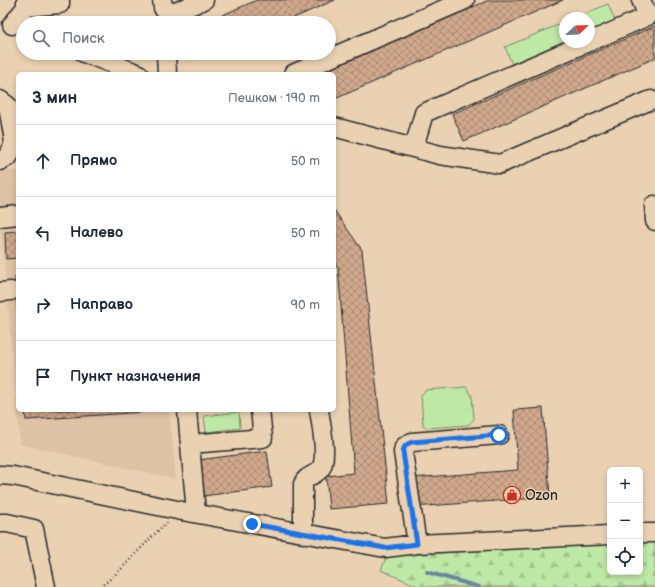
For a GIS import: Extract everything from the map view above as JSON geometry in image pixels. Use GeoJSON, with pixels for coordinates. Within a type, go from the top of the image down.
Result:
{"type":"FeatureCollection","features":[{"type":"Feature","properties":{"kind":"street"},"geometry":{"type":"LineString","coordinates":[[18,16],[26,3],[60,4],[60,0]]}},
{"type":"Feature","properties":{"kind":"street"},"geometry":{"type":"LineString","coordinates":[[163,10],[173,13],[204,0]]}},
{"type":"Feature","properties":{"kind":"street"},"geometry":{"type":"LineString","coordinates":[[336,56],[465,0]]}},
{"type":"Feature","properties":{"kind":"street"},"geometry":{"type":"LineString","coordinates":[[595,39],[648,16],[641,0]]}},
{"type":"Feature","properties":{"kind":"street"},"geometry":{"type":"LineString","coordinates":[[414,147],[424,112],[575,48]]}},
{"type":"Feature","properties":{"kind":"street"},"geometry":{"type":"LineString","coordinates":[[102,60],[134,72]]}},
{"type":"Feature","properties":{"kind":"street"},"geometry":{"type":"LineString","coordinates":[[166,60],[167,72]]}},
{"type":"Feature","properties":{"kind":"street"},"geometry":{"type":"LineString","coordinates":[[298,72],[326,60]]}},
{"type":"Feature","properties":{"kind":"street"},"geometry":{"type":"LineString","coordinates":[[0,100],[8,106],[14,141],[9,156],[0,160]]}},
{"type":"Feature","properties":{"kind":"street"},"geometry":{"type":"LineString","coordinates":[[336,128],[440,155],[500,164],[651,100]]}},
{"type":"Feature","properties":{"kind":"street"},"geometry":{"type":"LineString","coordinates":[[0,217],[16,215]]}},
{"type":"Feature","properties":{"kind":"street"},"geometry":{"type":"LineString","coordinates":[[189,512],[190,412]]}},
{"type":"Feature","properties":{"kind":"street"},"geometry":{"type":"LineString","coordinates":[[190,444],[264,438],[260,412]]}},
{"type":"Feature","properties":{"kind":"street"},"geometry":{"type":"LineString","coordinates":[[303,534],[303,484],[307,478],[321,469],[324,460],[319,412]]}},
{"type":"Feature","properties":{"kind":"street"},"geometry":{"type":"LineString","coordinates":[[417,544],[403,452],[407,443],[499,435]]}},
{"type":"Feature","properties":{"kind":"street"},"geometry":{"type":"LineString","coordinates":[[0,475],[13,476],[303,534],[385,548],[417,544],[607,535]]}},
{"type":"Feature","properties":{"kind":"street"},"geometry":{"type":"LineString","coordinates":[[0,523],[7,522],[34,529],[46,587]]}},
{"type":"Feature","properties":{"kind":"street"},"geometry":{"type":"LineString","coordinates":[[643,534],[655,533]]}},
{"type":"Feature","properties":{"kind":"path"},"geometry":{"type":"LineString","coordinates":[[100,587],[112,578],[149,538],[189,512]]}},
{"type":"Feature","properties":{"kind":"shaded area"},"geometry":{"type":"Polygon","coordinates":[[[16,170],[16,399],[0,220],[0,172],[16,170]]]}},
{"type":"Feature","properties":{"kind":"shaded area"},"geometry":{"type":"Polygon","coordinates":[[[17,412],[169,412],[176,479],[20,444],[17,412]]]}},
{"type":"Feature","properties":{"kind":"green space"},"geometry":{"type":"Polygon","coordinates":[[[608,4],[615,21],[595,29],[595,12],[589,12],[608,4]]]}},
{"type":"Feature","properties":{"kind":"green space"},"geometry":{"type":"Polygon","coordinates":[[[559,24],[559,44],[512,64],[505,47],[559,24]]]}},
{"type":"Feature","properties":{"kind":"green space"},"geometry":{"type":"Polygon","coordinates":[[[466,387],[472,396],[474,419],[468,425],[427,428],[423,425],[421,395],[426,390],[466,387]]]}},
{"type":"Feature","properties":{"kind":"green space"},"geometry":{"type":"Polygon","coordinates":[[[239,412],[240,428],[206,432],[204,416],[239,412]]]}},
{"type":"Feature","properties":{"kind":"green space"},"geometry":{"type":"Polygon","coordinates":[[[655,540],[655,587],[420,587],[381,570],[387,556],[607,543],[607,575],[643,575],[643,541],[655,540]]]}},
{"type":"Feature","properties":{"kind":"building"},"geometry":{"type":"Polygon","coordinates":[[[257,0],[335,0],[298,16],[220,16],[257,0]]]}},
{"type":"Feature","properties":{"kind":"building"},"geometry":{"type":"Polygon","coordinates":[[[489,0],[563,0],[337,98],[336,72],[325,71],[489,0]]]}},
{"type":"Feature","properties":{"kind":"building"},"geometry":{"type":"Polygon","coordinates":[[[655,26],[655,58],[464,141],[452,114],[655,26]]]}},
{"type":"Feature","properties":{"kind":"building"},"geometry":{"type":"Polygon","coordinates":[[[336,213],[362,250],[389,504],[329,509],[326,476],[354,473],[338,267],[336,264],[336,213]]]}},
{"type":"Feature","properties":{"kind":"building"},"geometry":{"type":"Polygon","coordinates":[[[16,231],[16,258],[6,259],[5,232],[16,231]]]}},
{"type":"Feature","properties":{"kind":"building"},"geometry":{"type":"Polygon","coordinates":[[[543,408],[550,497],[413,507],[411,478],[518,470],[514,410],[543,408]]]}},
{"type":"Feature","properties":{"kind":"building"},"geometry":{"type":"Polygon","coordinates":[[[25,412],[145,412],[26,420],[25,412]]]}},
{"type":"Feature","properties":{"kind":"building"},"geometry":{"type":"Polygon","coordinates":[[[267,451],[272,487],[203,496],[198,460],[267,451]]]}},
{"type":"Feature","properties":{"kind":"waterway"},"geometry":{"type":"LineString","coordinates":[[427,572],[479,587]]}},
{"type":"Feature","properties":{"kind":"place","name":"Ozon"},"geometry":{"type":"Point","coordinates":[512,495]}},
{"type":"Feature","properties":{"kind":"route"},"geometry":{"type":"LineString","coordinates":[[252,524],[385,548],[417,544],[403,452],[407,443],[499,435]]}}]}
